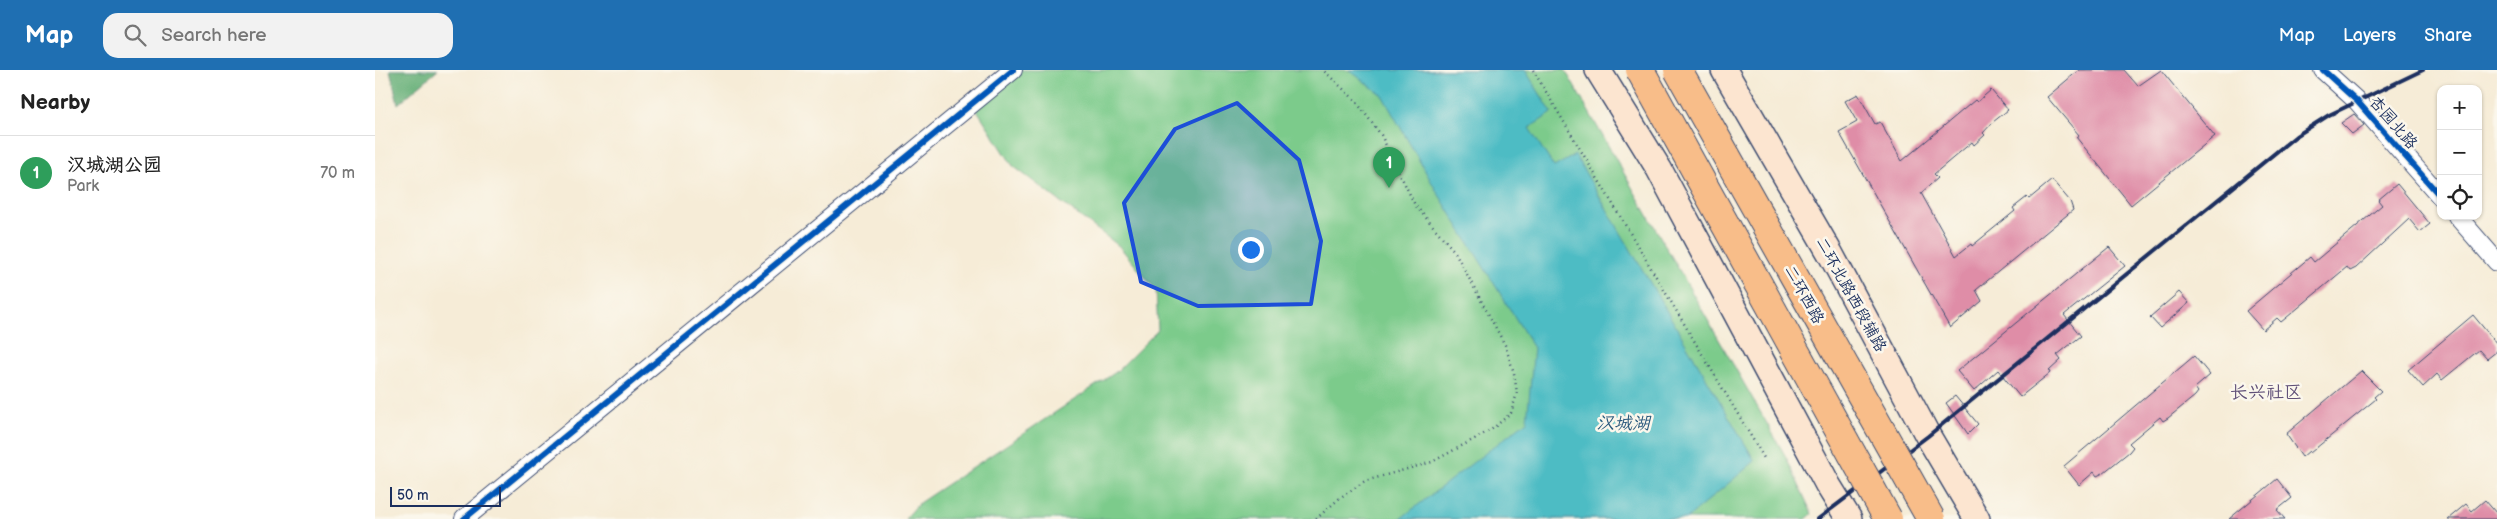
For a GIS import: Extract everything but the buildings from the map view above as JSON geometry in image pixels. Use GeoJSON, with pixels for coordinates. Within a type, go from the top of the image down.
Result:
{"type":"FeatureCollection","features":[{"type":"Feature","properties":{"kind":"highway"},"geometry":{"type":"LineString","coordinates":[[1640,70],[1888,519]]}},
{"type":"Feature","properties":{"kind":"highway","name":"二环西路"},"geometry":{"type":"LineString","coordinates":[[1678,70],[1931,519]]}},
{"type":"Feature","properties":{"kind":"main road"},"geometry":{"type":"LineString","coordinates":[[1598,70],[1659,169],[1828,485],[1849,519]]}},
{"type":"Feature","properties":{"kind":"main road","name":"二环北路西段辅路"},"geometry":{"type":"LineString","coordinates":[[1724,70],[1830,253],[1928,436],[1977,519]]}},
{"type":"Feature","properties":{"kind":"street"},"geometry":{"type":"LineString","coordinates":[[464,519],[1013,70]]}},
{"type":"Feature","properties":{"kind":"street","name":"杏园北路"},"geometry":{"type":"LineString","coordinates":[[2323,70],[2357,101],[2437,192]]}},
{"type":"Feature","properties":{"kind":"street"},"geometry":{"type":"LineString","coordinates":[[2460,220],[2497,262]]}},
{"type":"Feature","properties":{"kind":"path"},"geometry":{"type":"LineString","coordinates":[[1316,519],[1341,497],[1365,481],[1432,462],[1491,430],[1511,413],[1517,393],[1514,373],[1505,345],[1455,252],[1415,205],[1381,135],[1355,100],[1323,70]]}},
{"type":"Feature","properties":{"kind":"path"},"geometry":{"type":"LineString","coordinates":[[1533,70],[1764,458]]}},
{"type":"Feature","properties":{"kind":"highlighted area"},"geometry":{"type":"Polygon","coordinates":[[[1237,103],[1299,160],[1321,241],[1311,304],[1198,306],[1141,282],[1124,203],[1175,129],[1237,103]]]}},
{"type":"Feature","properties":{"kind":"green space"},"geometry":{"type":"Polygon","coordinates":[[[390,70],[438,70],[398,104],[390,70]]]}},
{"type":"Feature","properties":{"kind":"green space"},"geometry":{"type":"Polygon","coordinates":[[[1006,70],[1565,70],[1786,457],[1812,514],[1806,519],[905,519],[919,503],[1116,372],[1158,330],[1156,290],[1119,246],[1013,166],[970,99],[1006,70]]]}},
{"type":"Feature","properties":{"kind":"water","name":"汉城湖"},"geometry":{"type":"Polygon","coordinates":[[[1349,70],[1525,70],[1552,113],[1529,128],[1554,167],[1575,155],[1755,461],[1686,519],[1400,519],[1527,421],[1534,348],[1436,190],[1382,95],[1349,70]]]}},
{"type":"Feature","properties":{"kind":"railway"},"geometry":{"type":"LineString","coordinates":[[1818,519],[1928,436],[2296,136],[2329,115],[2423,70]]}},
{"type":"Feature","properties":{"kind":"cycle path"},"geometry":{"type":"LineString","coordinates":[[464,519],[1013,70]]}},
{"type":"Feature","properties":{"kind":"cycle path"},"geometry":{"type":"LineString","coordinates":[[2323,70],[2357,101],[2437,192]]}},
{"type":"Feature","properties":{"kind":"place","name":"汉城湖公园"},"geometry":{"type":"Point","coordinates":[1389,188]}},
{"type":"Feature","properties":{"kind":"district","name":"长兴社区"},"geometry":{"type":"Point","coordinates":[2266,392]}}]}
